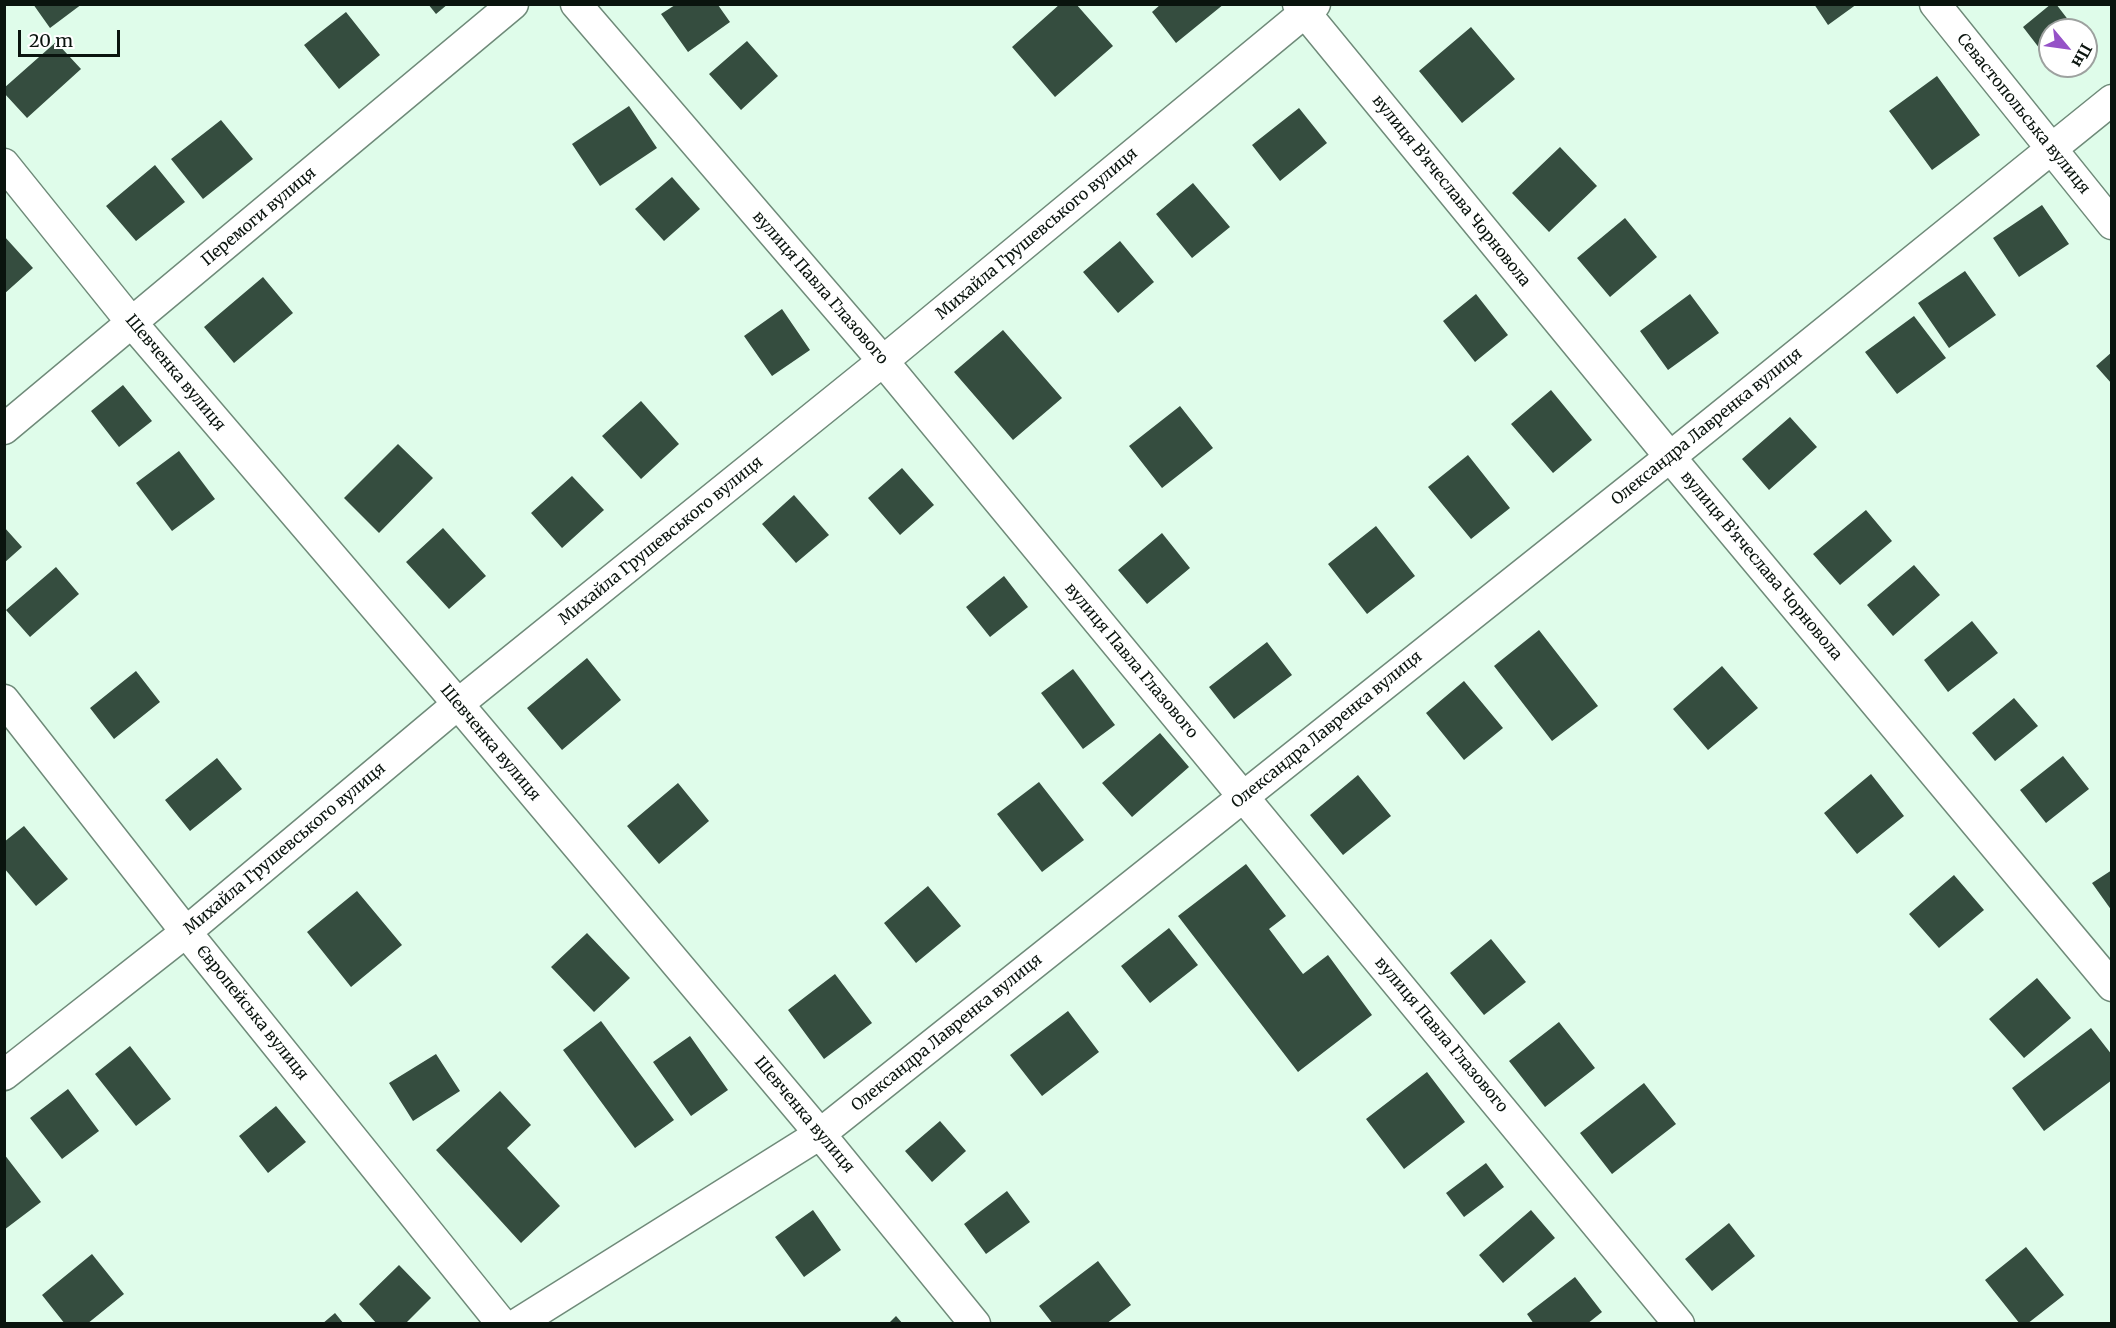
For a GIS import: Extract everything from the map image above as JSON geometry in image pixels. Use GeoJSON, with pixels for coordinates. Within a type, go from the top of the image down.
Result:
{"type":"FeatureCollection","features":[{"type":"Feature","properties":{"kind":"street","name":"Перемоги вулиця"},"geometry":{"type":"LineString","coordinates":[[4,429],[513,4]]}},
{"type":"Feature","properties":{"kind":"street","name":"вулиця Павла Глазового"},"geometry":{"type":"LineString","coordinates":[[576,4],[883,361],[1679,1323]]}},
{"type":"Feature","properties":{"kind":"street","name":"Севастопольська вулиця"},"geometry":{"type":"LineString","coordinates":[[1935,4],[2112,224]]}},
{"type":"Feature","properties":{"kind":"street","name":"Михайла Грушевського вулиця"},"geometry":{"type":"LineString","coordinates":[[4,1075],[186,932],[458,704],[883,361],[1306,7]]}},
{"type":"Feature","properties":{"kind":"street","name":"вулиця В’ячеслава Чорновола"},"geometry":{"type":"LineString","coordinates":[[1306,7],[1670,457],[2112,986]]}},
{"type":"Feature","properties":{"kind":"street","name":"Олександра Лавренка вулиця"},"geometry":{"type":"LineString","coordinates":[[517,1323],[820,1134],[1670,457],[2112,100]]}},
{"type":"Feature","properties":{"kind":"street","name":"Шевченка вулиця"},"geometry":{"type":"LineString","coordinates":[[4,164],[132,323],[458,704],[820,1134],[975,1323]]}},
{"type":"Feature","properties":{"kind":"street","name":"Європейська вулиця"},"geometry":{"type":"LineString","coordinates":[[4,700],[186,932],[502,1323]]}},
{"type":"Feature","properties":{"kind":"building"},"geometry":{"type":"Polygon","coordinates":[[[33,4],[82,4],[50,28],[33,4]]]}},
{"type":"Feature","properties":{"kind":"building"},"geometry":{"type":"Polygon","coordinates":[[[428,4],[448,4],[436,14],[428,4]]]}},
{"type":"Feature","properties":{"kind":"building"},"geometry":{"type":"Polygon","coordinates":[[[1060,4],[1076,4],[1113,46],[1055,97],[1012,47],[1060,4]]]}},
{"type":"Feature","properties":{"kind":"building"},"geometry":{"type":"Polygon","coordinates":[[[1161,4],[1224,4],[1176,43],[1152,12],[1161,4]]]}},
{"type":"Feature","properties":{"kind":"building"},"geometry":{"type":"Polygon","coordinates":[[[1814,4],[1857,4],[1828,25],[1814,4]]]}},
{"type":"Feature","properties":{"kind":"building"},"geometry":{"type":"Polygon","coordinates":[[[2051,4],[2056,4],[2067,18],[2038,18],[2038,46],[2023,27],[2051,4]]]}},
{"type":"Feature","properties":{"kind":"building"},"geometry":{"type":"Polygon","coordinates":[[[675,5],[718,5],[730,22],[688,52],[661,14],[675,5]]]}},
{"type":"Feature","properties":{"kind":"building"},"geometry":{"type":"Polygon","coordinates":[[[346,12],[380,55],[339,89],[304,45],[346,12]]]}},
{"type":"Feature","properties":{"kind":"building"},"geometry":{"type":"Polygon","coordinates":[[[1471,27],[1515,79],[1462,123],[1419,71],[1471,27]]]}},
{"type":"Feature","properties":{"kind":"building"},"geometry":{"type":"Polygon","coordinates":[[[747,41],[778,76],[741,110],[709,74],[747,41]]]}},
{"type":"Feature","properties":{"kind":"building"},"geometry":{"type":"Polygon","coordinates":[[[56,42],[81,69],[27,118],[4,93],[4,88],[56,42]]]}},
{"type":"Feature","properties":{"kind":"building"},"geometry":{"type":"Polygon","coordinates":[[[1937,76],[1980,135],[1932,170],[1889,111],[1937,76]]]}},
{"type":"Feature","properties":{"kind":"building"},"geometry":{"type":"Polygon","coordinates":[[[629,106],[657,148],[600,186],[572,144],[629,106]]]}},
{"type":"Feature","properties":{"kind":"building"},"geometry":{"type":"Polygon","coordinates":[[[1299,108],[1327,143],[1280,181],[1252,145],[1299,108]]]}},
{"type":"Feature","properties":{"kind":"building"},"geometry":{"type":"Polygon","coordinates":[[[221,120],[253,159],[203,199],[171,159],[221,120]]]}},
{"type":"Feature","properties":{"kind":"building"},"geometry":{"type":"Polygon","coordinates":[[[1560,147],[1597,186],[1549,232],[1512,193],[1560,147]]]}},
{"type":"Feature","properties":{"kind":"building"},"geometry":{"type":"Polygon","coordinates":[[[155,165],[185,202],[136,241],[106,206],[155,165]]]}},
{"type":"Feature","properties":{"kind":"building"},"geometry":{"type":"Polygon","coordinates":[[[672,177],[700,209],[664,241],[635,209],[672,177]]]}},
{"type":"Feature","properties":{"kind":"building"},"geometry":{"type":"Polygon","coordinates":[[[1193,183],[1230,227],[1192,258],[1156,214],[1193,183]]]}},
{"type":"Feature","properties":{"kind":"building"},"geometry":{"type":"Polygon","coordinates":[[[2042,205],[2069,244],[2019,277],[1993,238],[2042,205]]]}},
{"type":"Feature","properties":{"kind":"building"},"geometry":{"type":"Polygon","coordinates":[[[1625,218],[1657,257],[1610,297],[1577,258],[1625,218]]]}},
{"type":"Feature","properties":{"kind":"building"},"geometry":{"type":"Polygon","coordinates":[[[4,236],[33,268],[4,294],[4,236]]]}},
{"type":"Feature","properties":{"kind":"building"},"geometry":{"type":"Polygon","coordinates":[[[1120,241],[1154,282],[1118,313],[1083,272],[1120,241]]]}},
{"type":"Feature","properties":{"kind":"building"},"geometry":{"type":"Polygon","coordinates":[[[1965,271],[1996,315],[1949,348],[1918,303],[1965,271]]]}},
{"type":"Feature","properties":{"kind":"building"},"geometry":{"type":"Polygon","coordinates":[[[263,277],[293,313],[234,363],[204,327],[263,277]]]}},
{"type":"Feature","properties":{"kind":"building"},"geometry":{"type":"Polygon","coordinates":[[[1476,294],[1508,335],[1475,362],[1443,321],[1476,294]]]}},
{"type":"Feature","properties":{"kind":"building"},"geometry":{"type":"Polygon","coordinates":[[[1690,294],[1719,333],[1668,370],[1640,331],[1690,294]]]}},
{"type":"Feature","properties":{"kind":"building"},"geometry":{"type":"Polygon","coordinates":[[[782,309],[810,350],[772,376],[744,336],[782,309]]]}},
{"type":"Feature","properties":{"kind":"building"},"geometry":{"type":"Polygon","coordinates":[[[1914,316],[1946,358],[1897,394],[1865,352],[1914,316]]]}},
{"type":"Feature","properties":{"kind":"building"},"geometry":{"type":"Polygon","coordinates":[[[1003,330],[1062,398],[1013,440],[954,372],[1003,330]]]}},
{"type":"Feature","properties":{"kind":"building"},"geometry":{"type":"Polygon","coordinates":[[[2112,352],[2112,384],[2096,366],[2112,352]]]}},
{"type":"Feature","properties":{"kind":"building"},"geometry":{"type":"Polygon","coordinates":[[[123,385],[152,421],[119,447],[91,411],[123,385]]]}},
{"type":"Feature","properties":{"kind":"building"},"geometry":{"type":"Polygon","coordinates":[[[1551,390],[1592,440],[1553,473],[1511,424],[1551,390]]]}},
{"type":"Feature","properties":{"kind":"building"},"geometry":{"type":"Polygon","coordinates":[[[641,401],[679,444],[641,479],[602,436],[641,401]]]}},
{"type":"Feature","properties":{"kind":"building"},"geometry":{"type":"Polygon","coordinates":[[[1180,406],[1213,448],[1162,488],[1129,446],[1180,406]]]}},
{"type":"Feature","properties":{"kind":"building"},"geometry":{"type":"Polygon","coordinates":[[[1790,417],[1817,447],[1769,490],[1742,459],[1790,417]]]}},
{"type":"Feature","properties":{"kind":"building"},"geometry":{"type":"Polygon","coordinates":[[[398,444],[433,478],[379,533],[344,498],[398,444]]]}},
{"type":"Feature","properties":{"kind":"building"},"geometry":{"type":"Polygon","coordinates":[[[179,451],[215,499],[172,531],[136,483],[179,451]]]}},
{"type":"Feature","properties":{"kind":"building"},"geometry":{"type":"Polygon","coordinates":[[[1468,455],[1510,508],[1471,539],[1428,487],[1468,455]]]}},
{"type":"Feature","properties":{"kind":"building"},"geometry":{"type":"Polygon","coordinates":[[[902,468],[934,505],[900,535],[868,498],[902,468]]]}},
{"type":"Feature","properties":{"kind":"building"},"geometry":{"type":"Polygon","coordinates":[[[572,476],[604,510],[562,548],[531,513],[572,476]]]}},
{"type":"Feature","properties":{"kind":"building"},"geometry":{"type":"Polygon","coordinates":[[[794,495],[829,535],[796,563],[762,524],[794,495]]]}},
{"type":"Feature","properties":{"kind":"building"},"geometry":{"type":"Polygon","coordinates":[[[1866,510],[1892,541],[1840,585],[1813,554],[1866,510]]]}},
{"type":"Feature","properties":{"kind":"building"},"geometry":{"type":"Polygon","coordinates":[[[1376,526],[1415,576],[1367,614],[1328,564],[1376,526]]]}},
{"type":"Feature","properties":{"kind":"building"},"geometry":{"type":"Polygon","coordinates":[[[4,527],[22,547],[4,563],[4,527]]]}},
{"type":"Feature","properties":{"kind":"building"},"geometry":{"type":"Polygon","coordinates":[[[443,528],[486,576],[449,609],[406,562],[443,528]]]}},
{"type":"Feature","properties":{"kind":"building"},"geometry":{"type":"Polygon","coordinates":[[[1162,533],[1190,568],[1147,604],[1118,570],[1162,533]]]}},
{"type":"Feature","properties":{"kind":"building"},"geometry":{"type":"Polygon","coordinates":[[[1914,565],[1940,595],[1893,636],[1867,605],[1914,565]]]}},
{"type":"Feature","properties":{"kind":"building"},"geometry":{"type":"Polygon","coordinates":[[[56,567],[79,594],[30,637],[6,610],[56,567]]]}},
{"type":"Feature","properties":{"kind":"building"},"geometry":{"type":"Polygon","coordinates":[[[1004,576],[1028,607],[990,637],[966,607],[1004,576]]]}},
{"type":"Feature","properties":{"kind":"building"},"geometry":{"type":"Polygon","coordinates":[[[1972,621],[1998,653],[1948,692],[1924,660],[1972,621]]]}},
{"type":"Feature","properties":{"kind":"building"},"geometry":{"type":"Polygon","coordinates":[[[1539,630],[1598,706],[1552,741],[1494,666],[1539,630]]]}},
{"type":"Feature","properties":{"kind":"building"},"geometry":{"type":"Polygon","coordinates":[[[1267,642],[1292,675],[1234,719],[1209,687],[1267,642]]]}},
{"type":"Feature","properties":{"kind":"building"},"geometry":{"type":"Polygon","coordinates":[[[587,658],[621,700],[562,750],[527,708],[587,658]]]}},
{"type":"Feature","properties":{"kind":"building"},"geometry":{"type":"Polygon","coordinates":[[[1722,666],[1758,708],[1708,750],[1673,709],[1722,666]]]}},
{"type":"Feature","properties":{"kind":"building"},"geometry":{"type":"Polygon","coordinates":[[[1073,669],[1115,725],[1083,749],[1041,693],[1073,669]]]}},
{"type":"Feature","properties":{"kind":"building"},"geometry":{"type":"Polygon","coordinates":[[[136,671],[160,702],[114,739],[90,708],[136,671]]]}},
{"type":"Feature","properties":{"kind":"building"},"geometry":{"type":"Polygon","coordinates":[[[1464,681],[1503,728],[1464,760],[1426,713],[1464,681]]]}},
{"type":"Feature","properties":{"kind":"building"},"geometry":{"type":"Polygon","coordinates":[[[2014,698],[2038,726],[1995,761],[1972,733],[2014,698]]]}},
{"type":"Feature","properties":{"kind":"building"},"geometry":{"type":"Polygon","coordinates":[[[1160,733],[1189,767],[1132,817],[1102,783],[1160,733]]]}},
{"type":"Feature","properties":{"kind":"building"},"geometry":{"type":"Polygon","coordinates":[[[2063,756],[2089,789],[2046,823],[2020,790],[2063,756]]]}},
{"type":"Feature","properties":{"kind":"building"},"geometry":{"type":"Polygon","coordinates":[[[217,758],[242,789],[190,831],[165,800],[217,758]]]}},
{"type":"Feature","properties":{"kind":"building"},"geometry":{"type":"Polygon","coordinates":[[[1871,774],[1904,816],[1857,854],[1824,813],[1871,774]]]}},
{"type":"Feature","properties":{"kind":"building"},"geometry":{"type":"Polygon","coordinates":[[[1358,775],[1391,816],[1343,855],[1310,815],[1358,775]]]}},
{"type":"Feature","properties":{"kind":"building"},"geometry":{"type":"Polygon","coordinates":[[[1039,782],[1084,840],[1042,872],[997,814],[1039,782]]]}},
{"type":"Feature","properties":{"kind":"building"},"geometry":{"type":"Polygon","coordinates":[[[678,783],[709,821],[659,864],[627,826],[678,783]]]}},
{"type":"Feature","properties":{"kind":"building"},"geometry":{"type":"Polygon","coordinates":[[[24,826],[68,879],[36,906],[4,868],[4,842],[24,826]]]}},
{"type":"Feature","properties":{"kind":"building"},"geometry":{"type":"Polygon","coordinates":[[[1246,864],[1286,916],[1269,929],[1303,974],[1328,955],[1372,1015],[1298,1072],[1178,916],[1246,864]]]}},
{"type":"Feature","properties":{"kind":"building"},"geometry":{"type":"Polygon","coordinates":[[[2112,870],[2112,911],[2092,883],[2112,870]]]}},
{"type":"Feature","properties":{"kind":"building"},"geometry":{"type":"Polygon","coordinates":[[[1954,875],[1984,910],[1939,948],[1909,914],[1954,875]]]}},
{"type":"Feature","properties":{"kind":"building"},"geometry":{"type":"Polygon","coordinates":[[[928,886],[961,926],[916,963],[884,923],[928,886]]]}},
{"type":"Feature","properties":{"kind":"building"},"geometry":{"type":"Polygon","coordinates":[[[357,891],[402,945],[351,987],[307,932],[357,891]]]}},
{"type":"Feature","properties":{"kind":"building"},"geometry":{"type":"Polygon","coordinates":[[[1169,928],[1198,965],[1150,1003],[1121,966],[1169,928]]]}},
{"type":"Feature","properties":{"kind":"building"},"geometry":{"type":"Polygon","coordinates":[[[587,933],[630,978],[594,1012],[551,967],[587,933]]]}},
{"type":"Feature","properties":{"kind":"building"},"geometry":{"type":"Polygon","coordinates":[[[1491,939],[1526,982],[1484,1015],[1450,973],[1491,939]]]}},
{"type":"Feature","properties":{"kind":"building"},"geometry":{"type":"Polygon","coordinates":[[[835,974],[872,1023],[824,1059],[788,1010],[835,974]]]}},
{"type":"Feature","properties":{"kind":"building"},"geometry":{"type":"Polygon","coordinates":[[[2037,978],[2071,1018],[2024,1058],[1989,1019],[2037,978]]]}},
{"type":"Feature","properties":{"kind":"building"},"geometry":{"type":"Polygon","coordinates":[[[1068,1011],[1099,1052],[1042,1096],[1010,1055],[1068,1011]]]}},
{"type":"Feature","properties":{"kind":"building"},"geometry":{"type":"Polygon","coordinates":[[[601,1021],[674,1120],[635,1148],[563,1050],[601,1021]]]}},
{"type":"Feature","properties":{"kind":"building"},"geometry":{"type":"Polygon","coordinates":[[[1559,1022],[1595,1068],[1545,1107],[1509,1061],[1559,1022]]]}},
{"type":"Feature","properties":{"kind":"building"},"geometry":{"type":"Polygon","coordinates":[[[2091,1028],[2112,1055],[2112,1080],[2044,1131],[2012,1088],[2091,1028]]]}},
{"type":"Feature","properties":{"kind":"building"},"geometry":{"type":"Polygon","coordinates":[[[690,1036],[728,1090],[691,1116],[653,1062],[690,1036]]]}},
{"type":"Feature","properties":{"kind":"building"},"geometry":{"type":"Polygon","coordinates":[[[130,1046],[171,1099],[136,1126],[95,1074],[130,1046]]]}},
{"type":"Feature","properties":{"kind":"building"},"geometry":{"type":"Polygon","coordinates":[[[436,1054],[460,1091],[413,1121],[389,1083],[436,1054]]]}},
{"type":"Feature","properties":{"kind":"building"},"geometry":{"type":"Polygon","coordinates":[[[1427,1072],[1465,1122],[1404,1169],[1366,1119],[1427,1072]]]}},
{"type":"Feature","properties":{"kind":"building"},"geometry":{"type":"Polygon","coordinates":[[[1644,1083],[1676,1124],[1612,1174],[1580,1133],[1644,1083]]]}},
{"type":"Feature","properties":{"kind":"building"},"geometry":{"type":"Polygon","coordinates":[[[68,1089],[99,1131],[62,1159],[30,1118],[68,1089]]]}},
{"type":"Feature","properties":{"kind":"building"},"geometry":{"type":"Polygon","coordinates":[[[500,1091],[531,1125],[507,1148],[560,1206],[521,1243],[436,1150],[500,1091]]]}},
{"type":"Feature","properties":{"kind":"building"},"geometry":{"type":"Polygon","coordinates":[[[276,1106],[306,1142],[268,1173],[239,1136],[276,1106]]]}},
{"type":"Feature","properties":{"kind":"building"},"geometry":{"type":"Polygon","coordinates":[[[940,1121],[966,1151],[932,1182],[905,1151],[940,1121]]]}},
{"type":"Feature","properties":{"kind":"building"},"geometry":{"type":"Polygon","coordinates":[[[4,1154],[41,1202],[4,1230],[4,1154]]]}},
{"type":"Feature","properties":{"kind":"building"},"geometry":{"type":"Polygon","coordinates":[[[1486,1163],[1504,1187],[1464,1217],[1446,1193],[1486,1163]]]}},
{"type":"Feature","properties":{"kind":"building"},"geometry":{"type":"Polygon","coordinates":[[[1007,1191],[1030,1222],[986,1254],[964,1224],[1007,1191]]]}},
{"type":"Feature","properties":{"kind":"building"},"geometry":{"type":"Polygon","coordinates":[[[813,1210],[841,1250],[804,1277],[775,1237],[813,1210]]]}},
{"type":"Feature","properties":{"kind":"building"},"geometry":{"type":"Polygon","coordinates":[[[1531,1210],[1555,1238],[1503,1283],[1479,1255],[1531,1210]]]}},
{"type":"Feature","properties":{"kind":"building"},"geometry":{"type":"Polygon","coordinates":[[[1729,1223],[1755,1256],[1712,1291],[1685,1259],[1729,1223]]]}},
{"type":"Feature","properties":{"kind":"building"},"geometry":{"type":"Polygon","coordinates":[[[2026,1247],[2064,1295],[2027,1324],[2020,1324],[1985,1280],[2026,1247]]]}},
{"type":"Feature","properties":{"kind":"building"},"geometry":{"type":"Polygon","coordinates":[[[92,1254],[124,1294],[87,1324],[65,1324],[42,1295],[92,1254]]]}},
{"type":"Feature","properties":{"kind":"building"},"geometry":{"type":"Polygon","coordinates":[[[1098,1261],[1131,1305],[1106,1324],[1053,1324],[1039,1306],[1098,1261]]]}},
{"type":"Feature","properties":{"kind":"building"},"geometry":{"type":"Polygon","coordinates":[[[399,1265],[431,1298],[405,1324],[377,1324],[359,1304],[399,1265]]]}},
{"type":"Feature","properties":{"kind":"building"},"geometry":{"type":"Polygon","coordinates":[[[1575,1277],[1602,1312],[1587,1324],[1534,1324],[1527,1314],[1575,1277]]]}},
{"type":"Feature","properties":{"kind":"building"},"geometry":{"type":"Polygon","coordinates":[[[335,1313],[344,1324],[322,1324],[335,1313]]]}},
{"type":"Feature","properties":{"kind":"building"},"geometry":{"type":"Polygon","coordinates":[[[896,1316],[903,1324],[888,1324],[896,1316]]]}}]}
